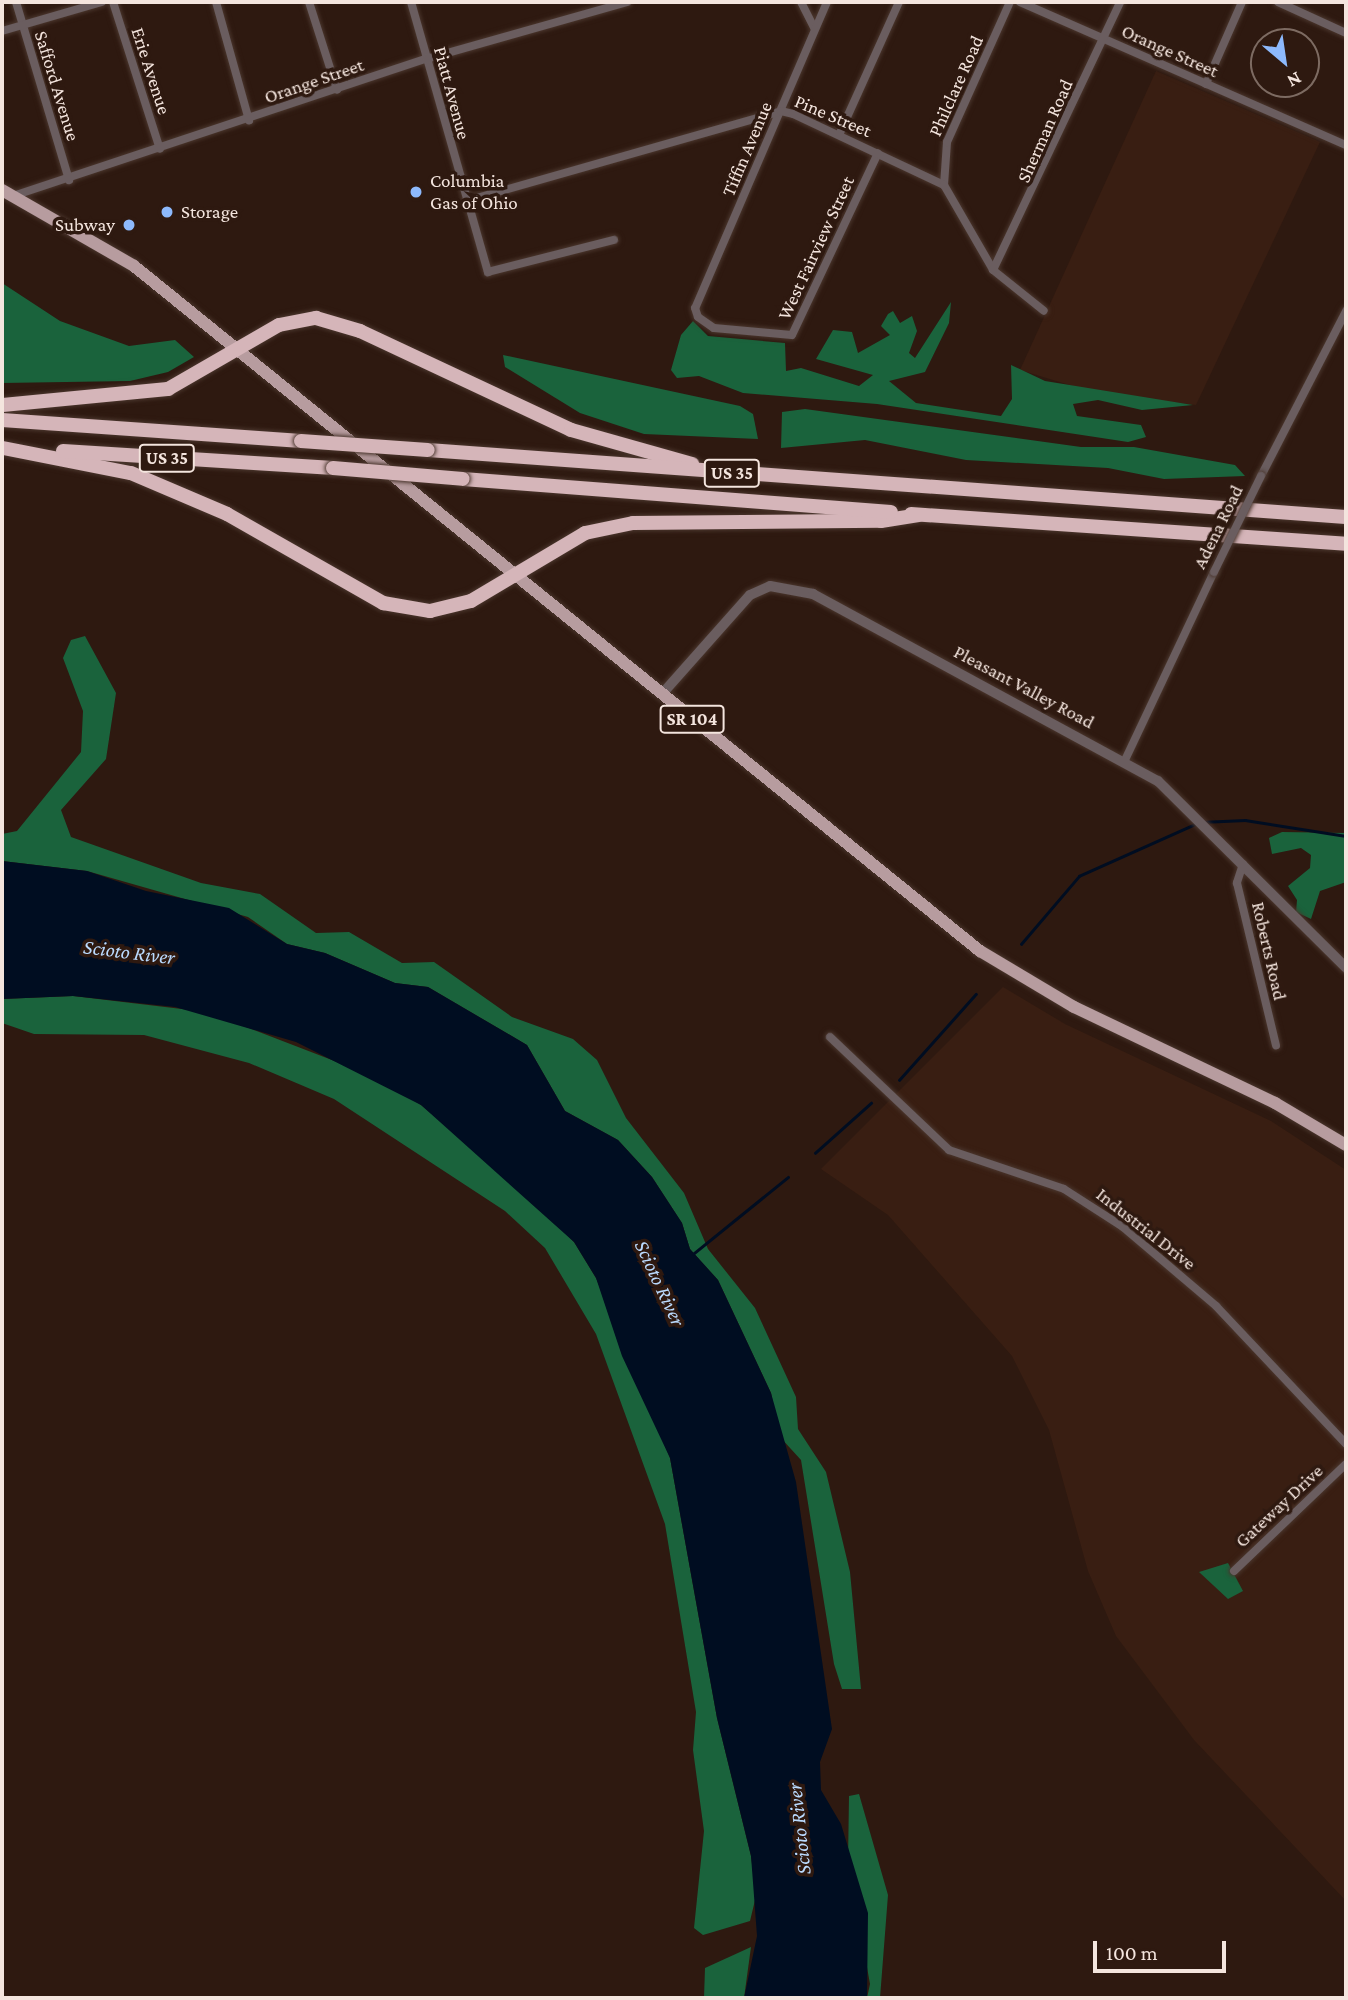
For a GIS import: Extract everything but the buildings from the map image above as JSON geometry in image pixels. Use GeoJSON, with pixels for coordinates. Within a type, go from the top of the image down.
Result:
{"type":"FeatureCollection","features":[{"type":"Feature","properties":{"kind":"highway"},"geometry":{"type":"LineString","coordinates":[[2,405],[148,394],[189,382],[236,347],[290,322],[333,320],[571,429],[713,472]]}},
{"type":"Feature","properties":{"kind":"highway","name":"US 35"},"geometry":{"type":"LineString","coordinates":[[2,420],[1346,517]]}},
{"type":"Feature","properties":{"kind":"highway"},"geometry":{"type":"LineString","coordinates":[[2,448],[131,473],[227,513],[383,603],[430,611],[471,601],[517,577],[585,533],[633,523],[881,521],[919,514]]}},
{"type":"Feature","properties":{"kind":"highway","name":"US 35"},"geometry":{"type":"LineString","coordinates":[[2,448],[333,468],[1346,544]]}},
{"type":"Feature","properties":{"kind":"main road","name":"SR 104"},"geometry":{"type":"LineString","coordinates":[[6,195],[110,248],[236,347],[980,951],[1074,1007],[1275,1103],[1346,1145]]}},
{"type":"Feature","properties":{"kind":"street","name":"Safford Avenue"},"geometry":{"type":"LineString","coordinates":[[16,2],[69,180]]}},
{"type":"Feature","properties":{"kind":"street"},"geometry":{"type":"LineString","coordinates":[[2,31],[102,2]]}},
{"type":"Feature","properties":{"kind":"street","name":"Erie Avenue"},"geometry":{"type":"LineString","coordinates":[[113,2],[160,149]]}},
{"type":"Feature","properties":{"kind":"street"},"geometry":{"type":"LineString","coordinates":[[216,2],[249,120]]}},
{"type":"Feature","properties":{"kind":"street"},"geometry":{"type":"LineString","coordinates":[[309,2],[337,90]]}},
{"type":"Feature","properties":{"kind":"street","name":"Piatt Avenue"},"geometry":{"type":"LineString","coordinates":[[411,2],[488,272],[614,240]]}},
{"type":"Feature","properties":{"kind":"street","name":"Orange Street"},"geometry":{"type":"LineString","coordinates":[[6,195],[69,180],[426,59],[627,2]]}},
{"type":"Feature","properties":{"kind":"street"},"geometry":{"type":"LineString","coordinates":[[801,2],[815,29]]}},
{"type":"Feature","properties":{"kind":"street","name":"Tiffin Avenue"},"geometry":{"type":"LineString","coordinates":[[695,308],[827,2]]}},
{"type":"Feature","properties":{"kind":"street"},"geometry":{"type":"LineString","coordinates":[[839,135],[899,2]]}},
{"type":"Feature","properties":{"kind":"street","name":"Philclare Road"},"geometry":{"type":"LineString","coordinates":[[944,185],[945,149],[1010,2]]}},
{"type":"Feature","properties":{"kind":"street","name":"Orange Street"},"geometry":{"type":"LineString","coordinates":[[1020,2],[1346,145]]}},
{"type":"Feature","properties":{"kind":"street","name":"Sherman Road"},"geometry":{"type":"LineString","coordinates":[[993,271],[1120,2]]}},
{"type":"Feature","properties":{"kind":"street"},"geometry":{"type":"LineString","coordinates":[[1206,84],[1242,2]]}},
{"type":"Feature","properties":{"kind":"street"},"geometry":{"type":"LineString","coordinates":[[1278,2],[1346,33]]}},
{"type":"Feature","properties":{"kind":"street","name":"Pine Street"},"geometry":{"type":"LineString","coordinates":[[466,201],[781,111],[839,135],[944,185]]}},
{"type":"Feature","properties":{"kind":"street","name":"West Fairview Street"},"geometry":{"type":"LineString","coordinates":[[695,308],[714,328],[792,335],[878,153]]}},
{"type":"Feature","properties":{"kind":"street"},"geometry":{"type":"LineString","coordinates":[[944,185],[993,271],[1044,311]]}},
{"type":"Feature","properties":{"kind":"street","name":"Adena Road"},"geometry":{"type":"LineString","coordinates":[[1125,760],[1261,475],[1346,311]]}},
{"type":"Feature","properties":{"kind":"street","name":"Pleasant Valley Road"},"geometry":{"type":"LineString","coordinates":[[663,694],[742,601],[771,586],[794,588],[1125,760],[1197,815],[1346,968]]}},
{"type":"Feature","properties":{"kind":"street","name":"Roberts Road"},"geometry":{"type":"LineString","coordinates":[[1243,864],[1237,883],[1276,1045]]}},
{"type":"Feature","properties":{"kind":"street","name":"Industrial Drive"},"geometry":{"type":"LineString","coordinates":[[830,1037],[949,1150],[1064,1189],[1123,1227],[1216,1306],[1346,1444]]}},
{"type":"Feature","properties":{"kind":"street","name":"Gateway Drive"},"geometry":{"type":"LineString","coordinates":[[1234,1571],[1346,1464]]}},
{"type":"Feature","properties":{"kind":"shaded area"},"geometry":{"type":"Polygon","coordinates":[[[1156,71],[1320,142],[1196,405],[1096,393],[1020,370],[1156,71]]]}},
{"type":"Feature","properties":{"kind":"shaded area"},"geometry":{"type":"Polygon","coordinates":[[[1003,987],[1065,1024],[1271,1121],[1346,1170],[1346,1901],[1194,1740],[1116,1636],[1088,1571],[1049,1430],[1012,1356],[888,1215],[821,1169],[1003,987]]]}},
{"type":"Feature","properties":{"kind":"green space"},"geometry":{"type":"Polygon","coordinates":[[[2,283],[60,321],[129,346],[175,340],[194,357],[168,372],[130,381],[2,383],[2,283]]]}},
{"type":"Feature","properties":{"kind":"green space"},"geometry":{"type":"Polygon","coordinates":[[[951,302],[949,323],[925,372],[889,381],[916,403],[1001,416],[1012,399],[1011,365],[1045,381],[1193,405],[1142,410],[1098,400],[1073,404],[1077,416],[1141,425],[1146,437],[1128,442],[877,404],[743,393],[699,376],[677,378],[671,370],[681,335],[693,321],[708,336],[785,343],[786,371],[801,368],[859,386],[873,375],[816,359],[833,330],[852,332],[858,353],[890,335],[881,326],[888,314],[893,311],[900,323],[912,316],[917,331],[909,353],[915,358],[951,302]]]}},
{"type":"Feature","properties":{"kind":"green space"},"geometry":{"type":"Polygon","coordinates":[[[503,355],[740,406],[753,414],[758,439],[644,434],[580,413],[505,367],[503,355]]]}},
{"type":"Feature","properties":{"kind":"green space"},"geometry":{"type":"Polygon","coordinates":[[[805,409],[1081,447],[1134,447],[1235,465],[1245,476],[1164,479],[1108,468],[966,460],[865,440],[781,448],[782,412],[805,409]]]}},
{"type":"Feature","properties":{"kind":"green space"},"geometry":{"type":"Polygon","coordinates":[[[85,636],[116,693],[106,759],[61,810],[71,837],[201,883],[260,894],[316,933],[349,932],[402,963],[434,962],[512,1017],[573,1039],[597,1060],[626,1118],[684,1193],[708,1249],[755,1308],[796,1397],[798,1429],[826,1472],[850,1572],[861,1689],[842,1689],[834,1664],[801,1460],[780,1437],[771,1393],[718,1280],[690,1249],[682,1223],[652,1177],[618,1140],[565,1111],[527,1045],[428,987],[395,983],[325,953],[287,944],[248,917],[87,871],[2,861],[2,834],[17,831],[81,752],[83,711],[63,658],[71,640],[85,636]]]}},
{"type":"Feature","properties":{"kind":"green space"},"geometry":{"type":"Polygon","coordinates":[[[1282,832],[1346,833],[1346,882],[1320,891],[1311,919],[1296,912],[1297,900],[1288,886],[1310,868],[1311,855],[1301,848],[1272,854],[1269,838],[1282,832]]]}},
{"type":"Feature","properties":{"kind":"green space"},"geometry":{"type":"Polygon","coordinates":[[[73,996],[207,1012],[376,1077],[421,1105],[513,1182],[574,1242],[596,1278],[670,1458],[717,1718],[751,1856],[756,1896],[750,1921],[703,1935],[694,1928],[704,1831],[693,1750],[696,1712],[665,1524],[596,1334],[545,1248],[505,1211],[334,1099],[249,1063],[144,1035],[34,1034],[2,1023],[2,999],[73,996]]]}},
{"type":"Feature","properties":{"kind":"green space"},"geometry":{"type":"Polygon","coordinates":[[[1228,1563],[1243,1591],[1228,1599],[1199,1572],[1228,1563]]]}},
{"type":"Feature","properties":{"kind":"green space"},"geometry":{"type":"Polygon","coordinates":[[[859,1794],[888,1895],[880,1998],[867,1998],[870,1984],[848,1861],[849,1796],[859,1794]]]}},
{"type":"Feature","properties":{"kind":"green space"},"geometry":{"type":"Polygon","coordinates":[[[751,1947],[744,1998],[704,1998],[705,1968],[751,1947]]]}},
{"type":"Feature","properties":{"kind":"water","name":"Scioto River"},"geometry":{"type":"Polygon","coordinates":[[[2,861],[87,871],[146,891],[229,908],[287,944],[325,953],[395,983],[428,987],[527,1045],[565,1111],[618,1140],[652,1177],[682,1223],[690,1249],[718,1280],[771,1393],[796,1482],[832,1729],[820,1762],[821,1790],[841,1824],[868,1913],[867,1998],[744,1998],[757,1936],[751,1856],[717,1718],[670,1458],[622,1356],[596,1278],[574,1242],[421,1105],[296,1042],[175,1007],[73,996],[2,999],[2,861]]]}},
{"type":"Feature","properties":{"kind":"waterway"},"geometry":{"type":"LineString","coordinates":[[1201,822],[1245,820],[1346,836]]}},
{"type":"Feature","properties":{"kind":"waterway"},"geometry":{"type":"LineString","coordinates":[[1021,944],[1079,876],[1195,824]]}},
{"type":"Feature","properties":{"kind":"waterway"},"geometry":{"type":"LineString","coordinates":[[899,1080],[976,994]]}},
{"type":"Feature","properties":{"kind":"waterway"},"geometry":{"type":"LineString","coordinates":[[815,1153],[871,1103]]}},
{"type":"Feature","properties":{"kind":"waterway"},"geometry":{"type":"LineString","coordinates":[[693,1254],[788,1177]]}},
{"type":"Feature","properties":{"kind":"place","name":"Columbia Gas of Ohio"},"geometry":{"type":"Point","coordinates":[416,192]}},
{"type":"Feature","properties":{"kind":"place","name":"Storage"},"geometry":{"type":"Point","coordinates":[167,212]}},
{"type":"Feature","properties":{"kind":"place","name":"Subway"},"geometry":{"type":"Point","coordinates":[129,225]}}]}
